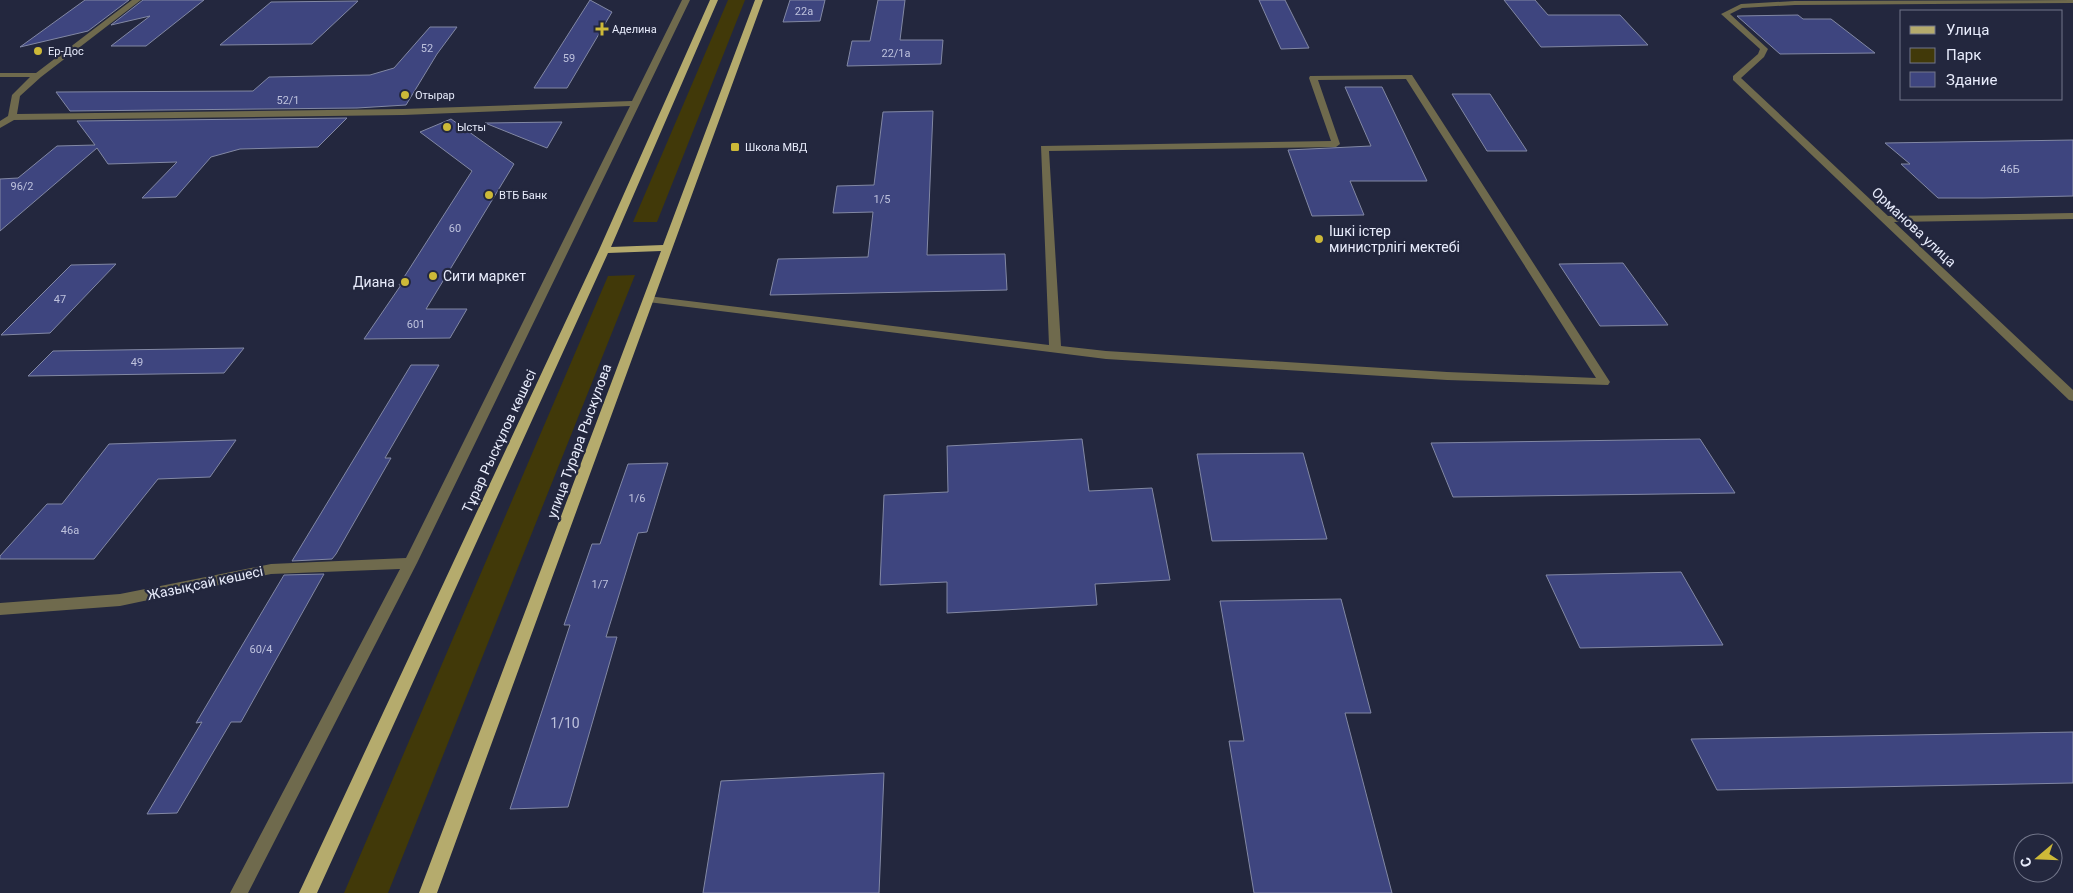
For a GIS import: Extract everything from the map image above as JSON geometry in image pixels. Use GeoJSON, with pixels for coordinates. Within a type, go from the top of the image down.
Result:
{"type":"FeatureCollection","features":[{"type":"Feature","properties":{"kind":"main road","name":"Тұрар Рыскұлов көшесі"},"geometry":{"type":"LineString","coordinates":[[308,893],[604,250],[714,0]]}},
{"type":"Feature","properties":{"kind":"main road","name":"улица Турара Рыскулова"},"geometry":{"type":"LineString","coordinates":[[428,893],[760,0]]}},
{"type":"Feature","properties":{"kind":"main road"},"geometry":{"type":"LineString","coordinates":[[604,250],[667,248]]}},
{"type":"Feature","properties":{"kind":"street"},"geometry":{"type":"LineString","coordinates":[[12,116],[16,94],[38,75],[137,0]]}},
{"type":"Feature","properties":{"kind":"street"},"geometry":{"type":"LineString","coordinates":[[239,893],[410,564],[686,0]]}},
{"type":"Feature","properties":{"kind":"street","name":"Орманова улица"},"geometry":{"type":"LineString","coordinates":[[2073,2],[1795,3],[1742,6],[1725,14],[1764,49],[1761,55],[1736,78],[2073,397]]}},
{"type":"Feature","properties":{"kind":"street"},"geometry":{"type":"LineString","coordinates":[[0,75],[38,75]]}},
{"type":"Feature","properties":{"kind":"street"},"geometry":{"type":"LineString","coordinates":[[648,299],[1055,348],[1106,354],[1447,376],[1604,382],[1409,77],[1313,78],[1336,144],[1044,148],[1055,348]]}},
{"type":"Feature","properties":{"kind":"street"},"geometry":{"type":"LineString","coordinates":[[0,125],[12,116],[403,112],[636,103]]}},
{"type":"Feature","properties":{"kind":"street"},"geometry":{"type":"LineString","coordinates":[[1886,219],[2073,216]]}},
{"type":"Feature","properties":{"kind":"street","name":"Жазықсай көшесі"},"geometry":{"type":"LineString","coordinates":[[0,609],[120,600],[271,569],[410,564]]}},
{"type":"Feature","properties":{"kind":"green space"},"geometry":{"type":"Polygon","coordinates":[[[728,0],[745,0],[657,222],[633,222],[728,0]]]}},
{"type":"Feature","properties":{"kind":"green space"},"geometry":{"type":"Polygon","coordinates":[[[635,275],[388,893],[344,893],[608,276],[635,275]]]}},
{"type":"Feature","properties":{"kind":"building"},"geometry":{"type":"Polygon","coordinates":[[[85,0],[129,0],[88,31],[20,47],[85,0]]]}},
{"type":"Feature","properties":{"kind":"building"},"geometry":{"type":"Polygon","coordinates":[[[143,0],[204,0],[146,46],[111,46],[150,16],[111,25],[143,0]]]}},
{"type":"Feature","properties":{"kind":"building"},"geometry":{"type":"Polygon","coordinates":[[[590,0],[612,12],[567,88],[534,88],[590,0]]]}},
{"type":"Feature","properties":{"kind":"building"},"geometry":{"type":"Polygon","coordinates":[[[790,0],[825,0],[820,21],[783,22],[790,0]]]}},
{"type":"Feature","properties":{"kind":"building"},"geometry":{"type":"Polygon","coordinates":[[[878,0],[905,0],[900,40],[943,40],[941,64],[847,66],[852,41],[870,41],[878,0]]]}},
{"type":"Feature","properties":{"kind":"building"},"geometry":{"type":"Polygon","coordinates":[[[1259,0],[1285,0],[1309,48],[1281,49],[1259,0]]]}},
{"type":"Feature","properties":{"kind":"building"},"geometry":{"type":"Polygon","coordinates":[[[1504,0],[1535,0],[1548,15],[1620,15],[1648,45],[1541,47],[1504,0]]]}},
{"type":"Feature","properties":{"kind":"building"},"geometry":{"type":"Polygon","coordinates":[[[358,1],[312,44],[220,45],[271,2],[358,1]]]}},
{"type":"Feature","properties":{"kind":"building"},"geometry":{"type":"Polygon","coordinates":[[[1798,15],[1803,19],[1831,19],[1875,53],[1780,54],[1737,16],[1798,15]]]}},
{"type":"Feature","properties":{"kind":"building"},"geometry":{"type":"Polygon","coordinates":[[[430,27],[457,27],[437,54],[406,105],[357,108],[70,111],[56,92],[253,91],[269,77],[370,75],[394,68],[430,27]]]}},
{"type":"Feature","properties":{"kind":"building"},"geometry":{"type":"Polygon","coordinates":[[[1345,87],[1382,87],[1427,181],[1350,181],[1364,215],[1312,216],[1288,150],[1371,146],[1345,87]]]}},
{"type":"Feature","properties":{"kind":"building"},"geometry":{"type":"Polygon","coordinates":[[[1452,94],[1490,94],[1527,151],[1487,151],[1452,94]]]}},
{"type":"Feature","properties":{"kind":"building"},"geometry":{"type":"Polygon","coordinates":[[[933,111],[927,255],[1005,254],[1007,290],[770,295],[778,259],[868,257],[873,212],[833,213],[837,186],[874,185],[883,112],[933,111]]]}},
{"type":"Feature","properties":{"kind":"building"},"geometry":{"type":"Polygon","coordinates":[[[347,118],[318,147],[240,149],[211,157],[176,197],[142,198],[177,162],[108,164],[97,148],[0,231],[0,179],[18,178],[57,146],[95,145],[77,121],[347,118]]]}},
{"type":"Feature","properties":{"kind":"building"},"geometry":{"type":"Polygon","coordinates":[[[451,119],[514,164],[426,309],[467,309],[450,338],[364,339],[401,285],[399,285],[472,171],[420,132],[451,119]]]}},
{"type":"Feature","properties":{"kind":"building"},"geometry":{"type":"Polygon","coordinates":[[[562,122],[547,148],[485,123],[562,122]]]}},
{"type":"Feature","properties":{"kind":"building"},"geometry":{"type":"Polygon","coordinates":[[[2073,140],[2073,196],[1983,198],[1938,198],[1901,164],[1910,164],[1885,143],[2073,140]]]}},
{"type":"Feature","properties":{"kind":"building"},"geometry":{"type":"Polygon","coordinates":[[[1623,263],[1668,325],[1600,326],[1559,264],[1623,263]]]}},
{"type":"Feature","properties":{"kind":"building"},"geometry":{"type":"Polygon","coordinates":[[[116,264],[50,333],[1,335],[71,265],[116,264]]]}},
{"type":"Feature","properties":{"kind":"building"},"geometry":{"type":"Polygon","coordinates":[[[244,348],[224,373],[28,376],[53,351],[244,348]]]}},
{"type":"Feature","properties":{"kind":"building"},"geometry":{"type":"Polygon","coordinates":[[[411,365],[439,365],[385,458],[391,458],[336,554],[332,559],[292,561],[411,365]]]}},
{"type":"Feature","properties":{"kind":"building"},"geometry":{"type":"Polygon","coordinates":[[[1082,439],[1089,491],[1152,488],[1170,580],[1095,584],[1097,605],[947,613],[947,582],[880,585],[884,495],[948,492],[947,446],[1082,439]]]}},
{"type":"Feature","properties":{"kind":"building"},"geometry":{"type":"Polygon","coordinates":[[[1700,439],[1735,493],[1453,497],[1431,443],[1700,439]]]}},
{"type":"Feature","properties":{"kind":"building"},"geometry":{"type":"Polygon","coordinates":[[[236,440],[210,477],[158,479],[94,559],[0,559],[0,556],[47,504],[62,504],[109,444],[236,440]]]}},
{"type":"Feature","properties":{"kind":"building"},"geometry":{"type":"Polygon","coordinates":[[[1303,453],[1327,539],[1212,541],[1197,454],[1303,453]]]}},
{"type":"Feature","properties":{"kind":"building"},"geometry":{"type":"Polygon","coordinates":[[[668,463],[647,532],[638,533],[606,637],[617,637],[568,807],[510,809],[570,625],[564,625],[592,544],[600,544],[628,464],[668,463]]]}},
{"type":"Feature","properties":{"kind":"building"},"geometry":{"type":"Polygon","coordinates":[[[1681,572],[1723,645],[1580,648],[1546,575],[1681,572]]]}},
{"type":"Feature","properties":{"kind":"building"},"geometry":{"type":"Polygon","coordinates":[[[324,574],[241,722],[231,722],[177,813],[147,814],[202,722],[196,723],[284,575],[324,574]]]}},
{"type":"Feature","properties":{"kind":"building"},"geometry":{"type":"Polygon","coordinates":[[[1341,599],[1371,713],[1345,713],[1392,893],[1254,893],[1229,741],[1244,741],[1220,601],[1341,599]]]}},
{"type":"Feature","properties":{"kind":"building"},"geometry":{"type":"Polygon","coordinates":[[[2073,732],[2073,783],[1717,790],[1691,739],[2073,732]]]}},
{"type":"Feature","properties":{"kind":"building"},"geometry":{"type":"Polygon","coordinates":[[[884,773],[879,893],[703,893],[721,781],[884,773]]]}},
{"type":"Feature","properties":{"kind":"place","name":"Аделина"},"geometry":{"type":"Point","coordinates":[602,29]}},
{"type":"Feature","properties":{"kind":"place","name":"Ер-Дос"},"geometry":{"type":"Point","coordinates":[38,51]}},
{"type":"Feature","properties":{"kind":"place","name":"Отырар"},"geometry":{"type":"Point","coordinates":[405,95]}},
{"type":"Feature","properties":{"kind":"place","name":"Ысты"},"geometry":{"type":"Point","coordinates":[447,127]}},
{"type":"Feature","properties":{"kind":"place","name":"Школа МВД"},"geometry":{"type":"Point","coordinates":[735,147]}},
{"type":"Feature","properties":{"kind":"place","name":"ВТБ Банк"},"geometry":{"type":"Point","coordinates":[489,195]}},
{"type":"Feature","properties":{"kind":"place","name":"Ішкі істер министрлігі мектебі"},"geometry":{"type":"Point","coordinates":[1319,239]}},
{"type":"Feature","properties":{"kind":"place","name":"Сити маркет"},"geometry":{"type":"Point","coordinates":[433,276]}},
{"type":"Feature","properties":{"kind":"place","name":"Диана"},"geometry":{"type":"Point","coordinates":[405,282]}}]}
